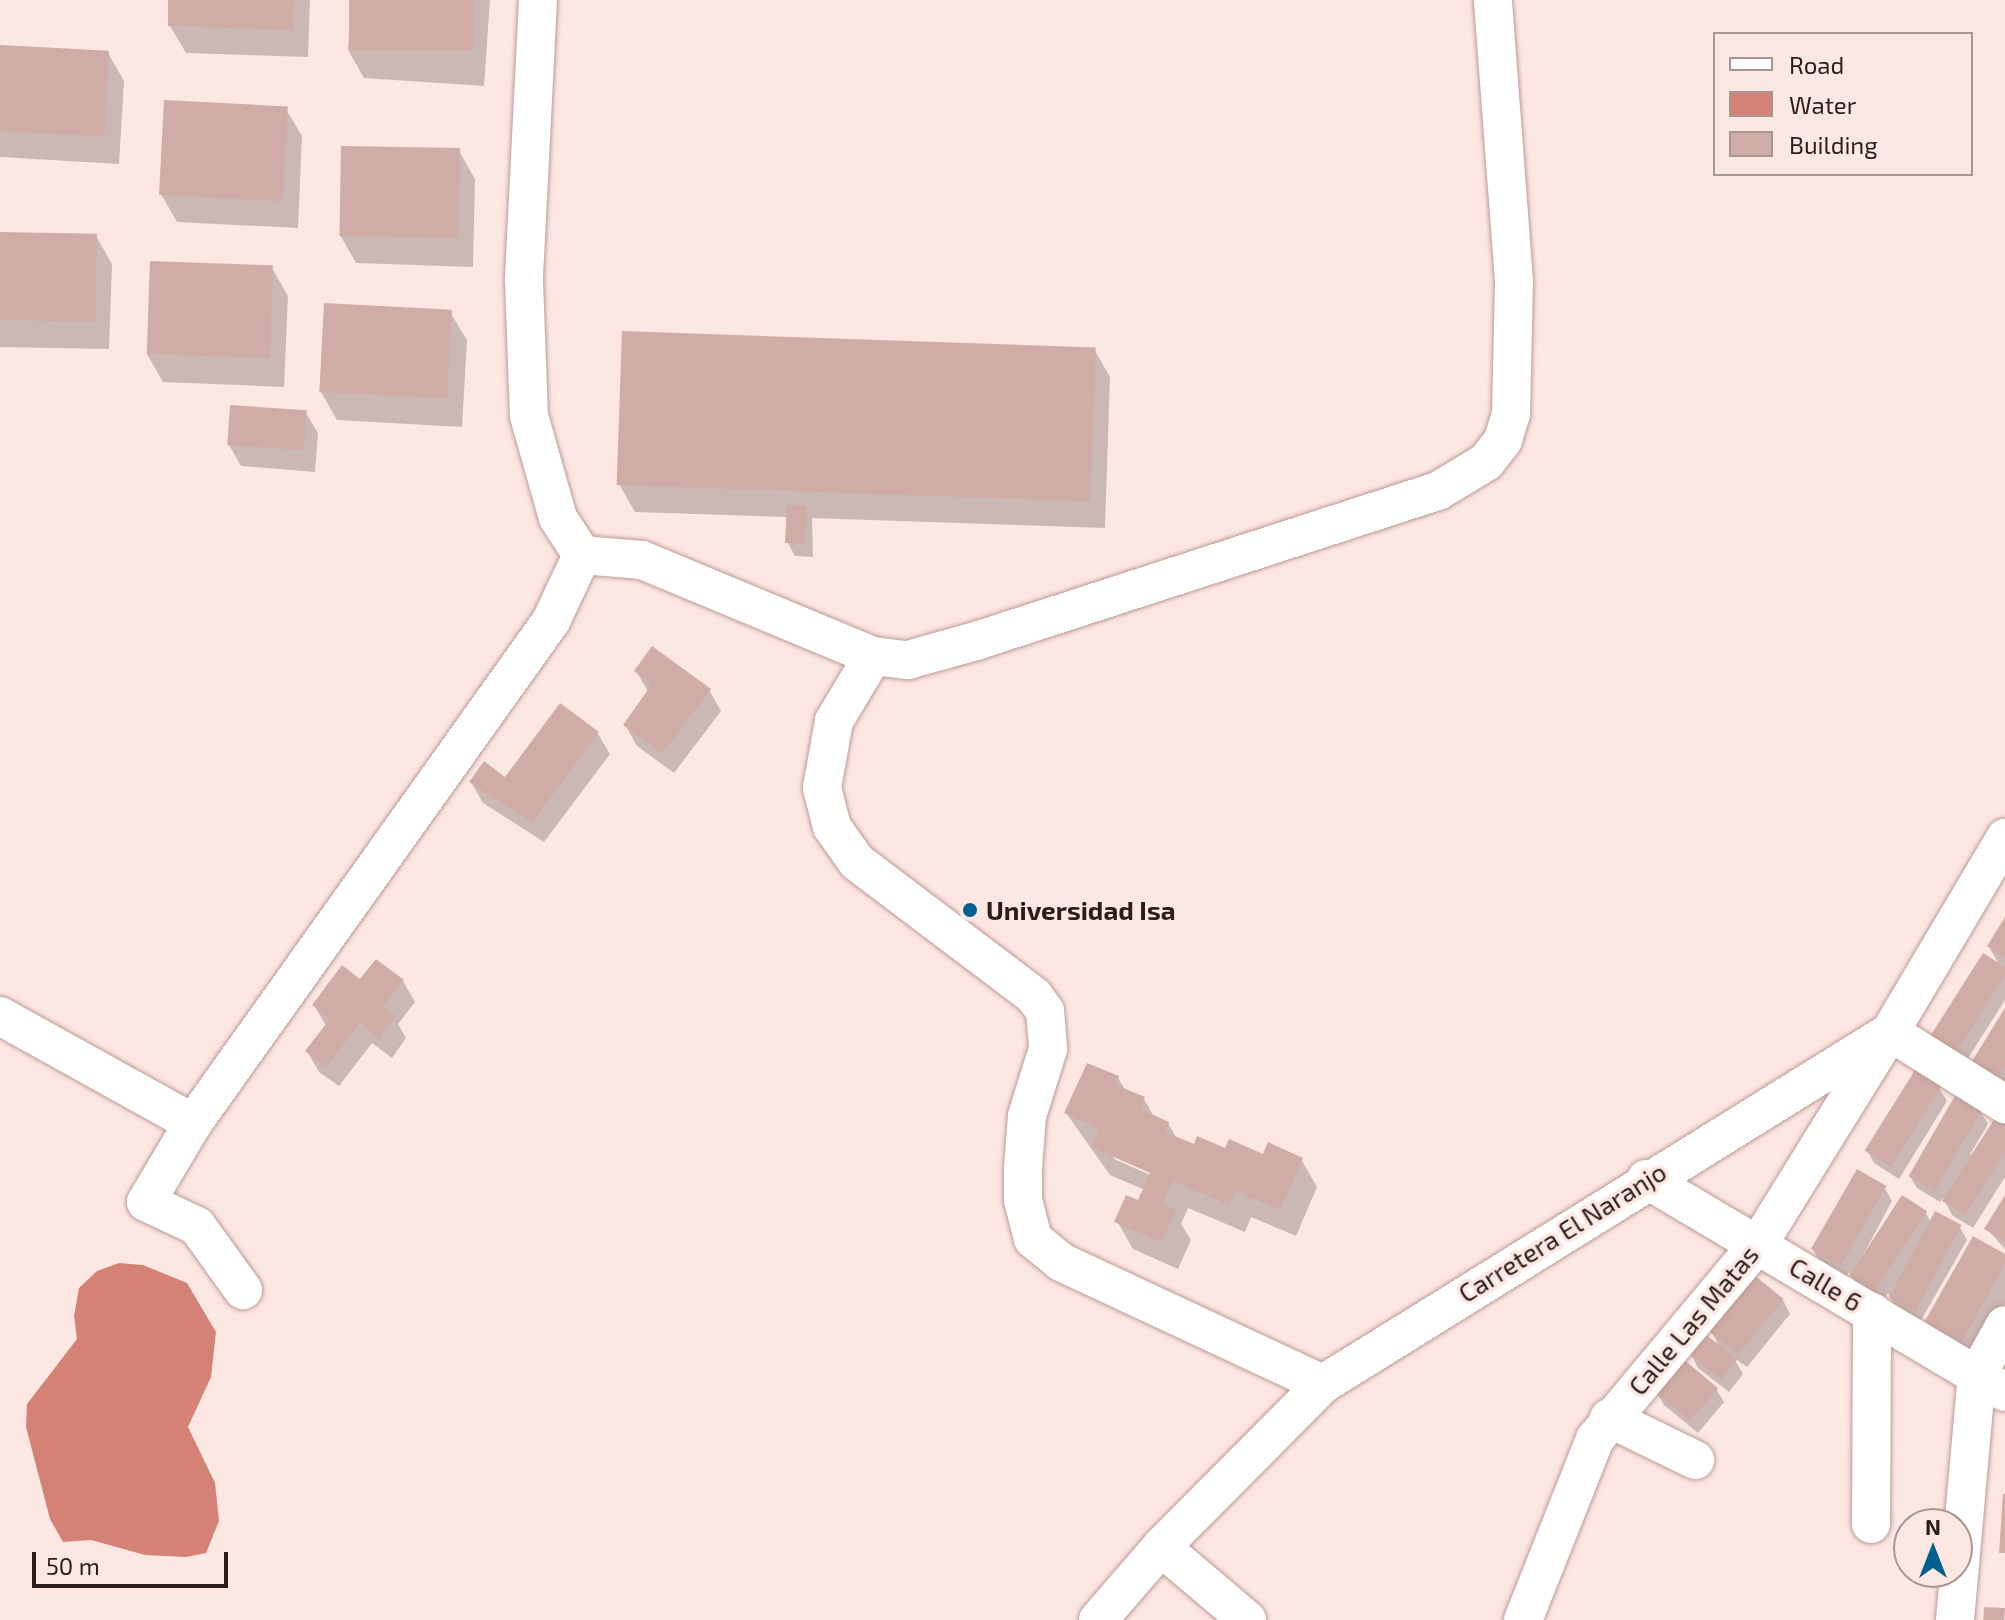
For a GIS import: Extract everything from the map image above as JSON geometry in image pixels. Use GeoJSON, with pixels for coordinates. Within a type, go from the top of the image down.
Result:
{"type":"FeatureCollection","features":[{"type":"Feature","properties":{"kind":"street"},"geometry":{"type":"LineString","coordinates":[[538,0],[524,281],[529,416],[558,518],[582,555]]}},
{"type":"Feature","properties":{"kind":"street"},"geometry":{"type":"LineString","coordinates":[[582,555],[642,560],[873,656],[908,660],[976,641],[1438,491],[1486,462],[1503,440],[1511,414],[1514,281],[1493,0]]}},
{"type":"Feature","properties":{"kind":"street"},"geometry":{"type":"LineString","coordinates":[[243,1290],[197,1226],[146,1202],[193,1123],[551,621],[582,555]]}},
{"type":"Feature","properties":{"kind":"street"},"geometry":{"type":"LineString","coordinates":[[873,656],[830,736],[822,788],[832,827],[857,862],[1034,996],[1045,1011],[1048,1049],[1027,1116],[1023,1168],[1023,1200],[1033,1239],[1061,1262],[1323,1384]]}},
{"type":"Feature","properties":{"kind":"street","name":"Carretera El Naranjo"},"geometry":{"type":"LineString","coordinates":[[1098,1620],[1161,1547],[1323,1384],[1646,1179],[1890,1032],[2005,838]]}},
{"type":"Feature","properties":{"kind":"street"},"geometry":{"type":"LineString","coordinates":[[0,1016],[193,1123]]}},
{"type":"Feature","properties":{"kind":"street"},"geometry":{"type":"LineString","coordinates":[[1890,1032],[2005,1104]]}},
{"type":"Feature","properties":{"kind":"street","name":"Calle Las Matas"},"geometry":{"type":"LineString","coordinates":[[1523,1620],[1586,1455],[1609,1418],[1759,1243],[1890,1032]]}},
{"type":"Feature","properties":{"kind":"street","name":"Calle 6"},"geometry":{"type":"LineString","coordinates":[[1646,1179],[1759,1243],[1991,1383]]}},
{"type":"Feature","properties":{"kind":"street"},"geometry":{"type":"LineString","coordinates":[[1871,1524],[1872,1312]]}},
{"type":"Feature","properties":{"kind":"street"},"geometry":{"type":"LineString","coordinates":[[1955,1620],[1991,1383],[2005,1325]]}},
{"type":"Feature","properties":{"kind":"street"},"geometry":{"type":"LineString","coordinates":[[1609,1418],[1695,1460]]}},
{"type":"Feature","properties":{"kind":"street"},"geometry":{"type":"LineString","coordinates":[[1161,1547],[1247,1620]]}},
{"type":"Feature","properties":{"kind":"water"},"geometry":{"type":"Polygon","coordinates":[[[119,1263],[143,1265],[187,1283],[216,1332],[211,1377],[188,1427],[215,1483],[219,1521],[206,1553],[186,1557],[145,1555],[91,1540],[63,1542],[50,1519],[26,1427],[27,1404],[77,1339],[74,1316],[79,1288],[97,1271],[119,1263]]]}},
{"type":"Feature","properties":{"kind":"building"},"geometry":{"type":"Polygon","coordinates":[[[168,0],[294,0],[293,30],[168,26],[168,0]]]}},
{"type":"Feature","properties":{"kind":"building"},"geometry":{"type":"Polygon","coordinates":[[[349,0],[473,0],[473,51],[349,51],[349,0]]]}},
{"type":"Feature","properties":{"kind":"building"},"geometry":{"type":"Polygon","coordinates":[[[0,45],[109,51],[104,137],[0,131],[0,45]]]}},
{"type":"Feature","properties":{"kind":"building"},"geometry":{"type":"Polygon","coordinates":[[[164,100],[288,106],[283,201],[159,195],[164,100]]]}},
{"type":"Feature","properties":{"kind":"building"},"geometry":{"type":"Polygon","coordinates":[[[341,146],[460,148],[458,238],[339,236],[341,146]]]}},
{"type":"Feature","properties":{"kind":"building"},"geometry":{"type":"Polygon","coordinates":[[[0,232],[97,234],[95,322],[0,320],[0,232]]]}},
{"type":"Feature","properties":{"kind":"building"},"geometry":{"type":"Polygon","coordinates":[[[150,261],[273,265],[270,358],[147,354],[150,261]]]}},
{"type":"Feature","properties":{"kind":"building"},"geometry":{"type":"Polygon","coordinates":[[[324,303],[452,310],[447,399],[319,392],[324,303]]]}},
{"type":"Feature","properties":{"kind":"building"},"geometry":{"type":"Polygon","coordinates":[[[622,331],[1096,348],[1090,501],[617,485],[622,331]]]}},
{"type":"Feature","properties":{"kind":"building"},"geometry":{"type":"Polygon","coordinates":[[[230,405],[307,410],[304,450],[227,445],[230,405]]]}},
{"type":"Feature","properties":{"kind":"building"},"geometry":{"type":"Polygon","coordinates":[[[787,505],[807,506],[805,544],[785,543],[787,505]]]}},
{"type":"Feature","properties":{"kind":"building"},"geometry":{"type":"Polygon","coordinates":[[[652,646],[711,689],[662,754],[623,725],[652,684],[634,671],[652,646]]]}},
{"type":"Feature","properties":{"kind":"building"},"geometry":{"type":"Polygon","coordinates":[[[560,703],[599,732],[532,823],[469,782],[484,761],[505,777],[560,703]]]}},
{"type":"Feature","properties":{"kind":"building"},"geometry":{"type":"Polygon","coordinates":[[[2005,917],[2005,958],[1987,946],[2005,917]]]}},
{"type":"Feature","properties":{"kind":"building"},"geometry":{"type":"Polygon","coordinates":[[[1983,953],[2005,967],[2005,975],[1955,1054],[1929,1038],[1983,953]]]}},
{"type":"Feature","properties":{"kind":"building"},"geometry":{"type":"Polygon","coordinates":[[[376,959],[404,980],[383,1007],[396,1016],[379,1038],[360,1023],[326,1067],[305,1051],[330,1019],[312,1005],[342,965],[360,979],[376,959]]]}},
{"type":"Feature","properties":{"kind":"building"},"geometry":{"type":"Polygon","coordinates":[[[2005,1008],[2005,1066],[1995,1082],[1969,1066],[2005,1008]]]}},
{"type":"Feature","properties":{"kind":"building"},"geometry":{"type":"Polygon","coordinates":[[[1087,1063],[1119,1076],[1116,1085],[1145,1097],[1140,1109],[1169,1122],[1165,1132],[1194,1144],[1197,1136],[1225,1148],[1229,1139],[1263,1154],[1268,1142],[1303,1158],[1280,1210],[1235,1191],[1229,1205],[1173,1181],[1162,1204],[1176,1210],[1162,1242],[1114,1222],[1126,1195],[1138,1200],[1150,1173],[1092,1147],[1100,1129],[1064,1113],[1087,1063]]]}},
{"type":"Feature","properties":{"kind":"building"},"geometry":{"type":"Polygon","coordinates":[[[1915,1070],[1941,1086],[1891,1167],[1865,1151],[1915,1070]]]}},
{"type":"Feature","properties":{"kind":"building"},"geometry":{"type":"Polygon","coordinates":[[[1956,1094],[1982,1109],[1934,1191],[1908,1176],[1956,1094]]]}},
{"type":"Feature","properties":{"kind":"building"},"geometry":{"type":"Polygon","coordinates":[[[1995,1118],[2005,1124],[2005,1152],[1965,1215],[1942,1201],[1995,1118]]]}},
{"type":"Feature","properties":{"kind":"building"},"geometry":{"type":"Polygon","coordinates":[[[1857,1169],[1886,1186],[1840,1266],[1811,1249],[1857,1169]]]}},
{"type":"Feature","properties":{"kind":"building"},"geometry":{"type":"Polygon","coordinates":[[[1902,1195],[1927,1211],[1875,1292],[1850,1276],[1902,1195]]]}},
{"type":"Feature","properties":{"kind":"building"},"geometry":{"type":"Polygon","coordinates":[[[2005,1195],[2005,1241],[1984,1229],[2005,1195]]]}},
{"type":"Feature","properties":{"kind":"building"},"geometry":{"type":"Polygon","coordinates":[[[1935,1211],[1961,1225],[1915,1312],[1889,1298],[1935,1211]]]}},
{"type":"Feature","properties":{"kind":"building"},"geometry":{"type":"Polygon","coordinates":[[[1973,1236],[2005,1254],[2005,1264],[1962,1341],[1925,1321],[1973,1236]]]}},
{"type":"Feature","properties":{"kind":"building"},"geometry":{"type":"Polygon","coordinates":[[[1754,1275],[1784,1299],[1738,1355],[1709,1331],[1754,1275]]]}},
{"type":"Feature","properties":{"kind":"building"},"geometry":{"type":"Polygon","coordinates":[[[1705,1334],[1737,1359],[1721,1380],[1689,1354],[1705,1334]]]}},
{"type":"Feature","properties":{"kind":"building"},"geometry":{"type":"Polygon","coordinates":[[[1682,1358],[1718,1388],[1690,1421],[1654,1391],[1682,1358]]]}},
{"type":"Feature","properties":{"kind":"building"},"geometry":{"type":"Polygon","coordinates":[[[2003,1494],[2005,1553],[1999,1553],[2003,1494]]]}},
{"type":"Feature","properties":{"kind":"building"},"geometry":{"type":"Polygon","coordinates":[[[1984,1607],[2005,1608],[2004,1620],[1983,1620],[1984,1607]]]}},
{"type":"Feature","properties":{"kind":"place","name":"Universidad Isa"},"geometry":{"type":"Point","coordinates":[970,910]}}]}
